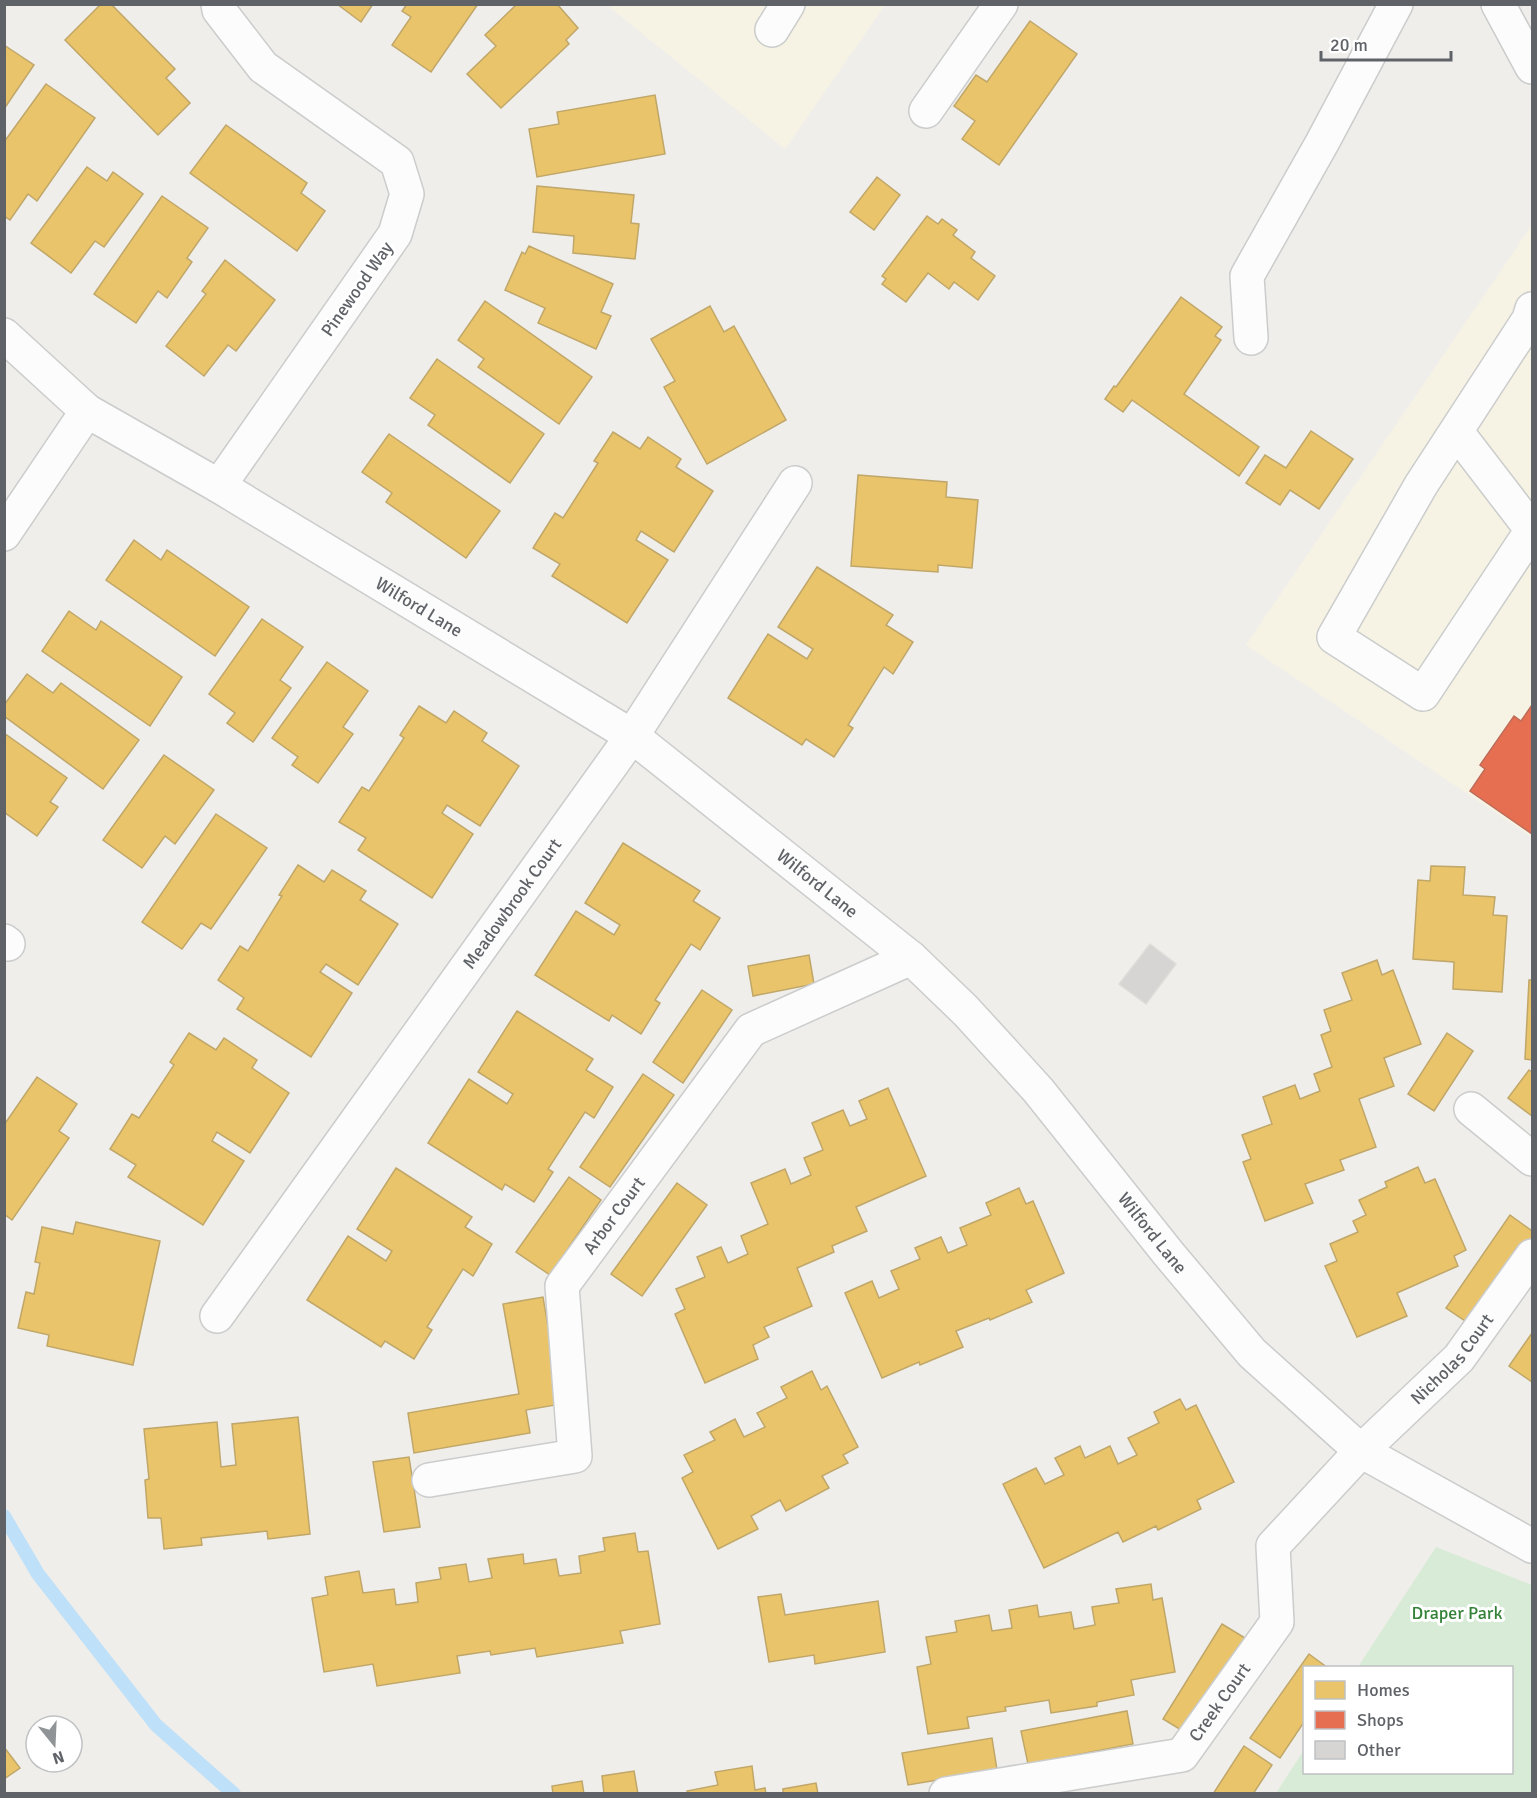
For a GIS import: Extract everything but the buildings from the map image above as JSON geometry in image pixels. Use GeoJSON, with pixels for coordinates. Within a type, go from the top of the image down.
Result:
{"type":"FeatureCollection","features":[{"type":"Feature","properties":{"kind":"street","name":"Pinewood Way"},"geometry":{"type":"LineString","coordinates":[[218,4],[219,10],[263,67],[397,162],[407,194],[395,234],[219,486]]}},
{"type":"Feature","properties":{"kind":"street"},"geometry":{"type":"LineString","coordinates":[[927,111],[1001,4]]}},
{"type":"Feature","properties":{"kind":"street"},"geometry":{"type":"LineString","coordinates":[[1251,338],[1247,276],[1323,142],[1396,4]]}},
{"type":"Feature","properties":{"kind":"street"},"geometry":{"type":"LineString","coordinates":[[1498,4],[1533,67]]}},
{"type":"Feature","properties":{"kind":"street"},"geometry":{"type":"LineString","coordinates":[[1456,430],[1532,530],[1423,694],[1334,638],[1421,484],[1456,430],[1529,319],[1533,309]]}},
{"type":"Feature","properties":{"kind":"street","name":"Wilford Lane"},"geometry":{"type":"LineString","coordinates":[[4,335],[87,411],[219,486],[632,736],[911,958],[966,1011],[1038,1090],[1168,1253],[1252,1353],[1361,1451],[1533,1546]]}},
{"type":"Feature","properties":{"kind":"street"},"geometry":{"type":"LineString","coordinates":[[4,534],[87,411]]}},
{"type":"Feature","properties":{"kind":"street","name":"Meadowbrook Court"},"geometry":{"type":"LineString","coordinates":[[217,1316],[632,736],[795,483]]}},
{"type":"Feature","properties":{"kind":"street","name":"Arbor Court"},"geometry":{"type":"LineString","coordinates":[[429,1480],[575,1456],[562,1286],[751,1030],[911,958]]}},
{"type":"Feature","properties":{"kind":"street"},"geometry":{"type":"LineString","coordinates":[[1471,1109],[1533,1159]]}},
{"type":"Feature","properties":{"kind":"street","name":"Nicholas Court"},"geometry":{"type":"LineString","coordinates":[[1361,1451],[1459,1358],[1533,1256]]}},
{"type":"Feature","properties":{"kind":"street","name":"Creek Court"},"geometry":{"type":"LineString","coordinates":[[946,1794],[1182,1755],[1277,1622],[1273,1546],[1361,1451]]}},
{"type":"Feature","properties":{"kind":"shaded area"},"geometry":{"type":"Polygon","coordinates":[[[607,5],[885,5],[785,149],[607,5]]]}},
{"type":"Feature","properties":{"kind":"shaded area"},"geometry":{"type":"Polygon","coordinates":[[[1532,225],[1532,837],[1246,645],[1532,225]]]}},
{"type":"Feature","properties":{"kind":"green space","name":"Draper Park"},"geometry":{"type":"Polygon","coordinates":[[[1436,1547],[1532,1585],[1532,1793],[1276,1793],[1303,1752],[1303,1774],[1513,1774],[1513,1666],[1359,1666],[1436,1547]]]}},
{"type":"Feature","properties":{"kind":"waterway"},"geometry":{"type":"LineString","coordinates":[[4,1516],[38,1574],[156,1725],[234,1794]]}}]}
